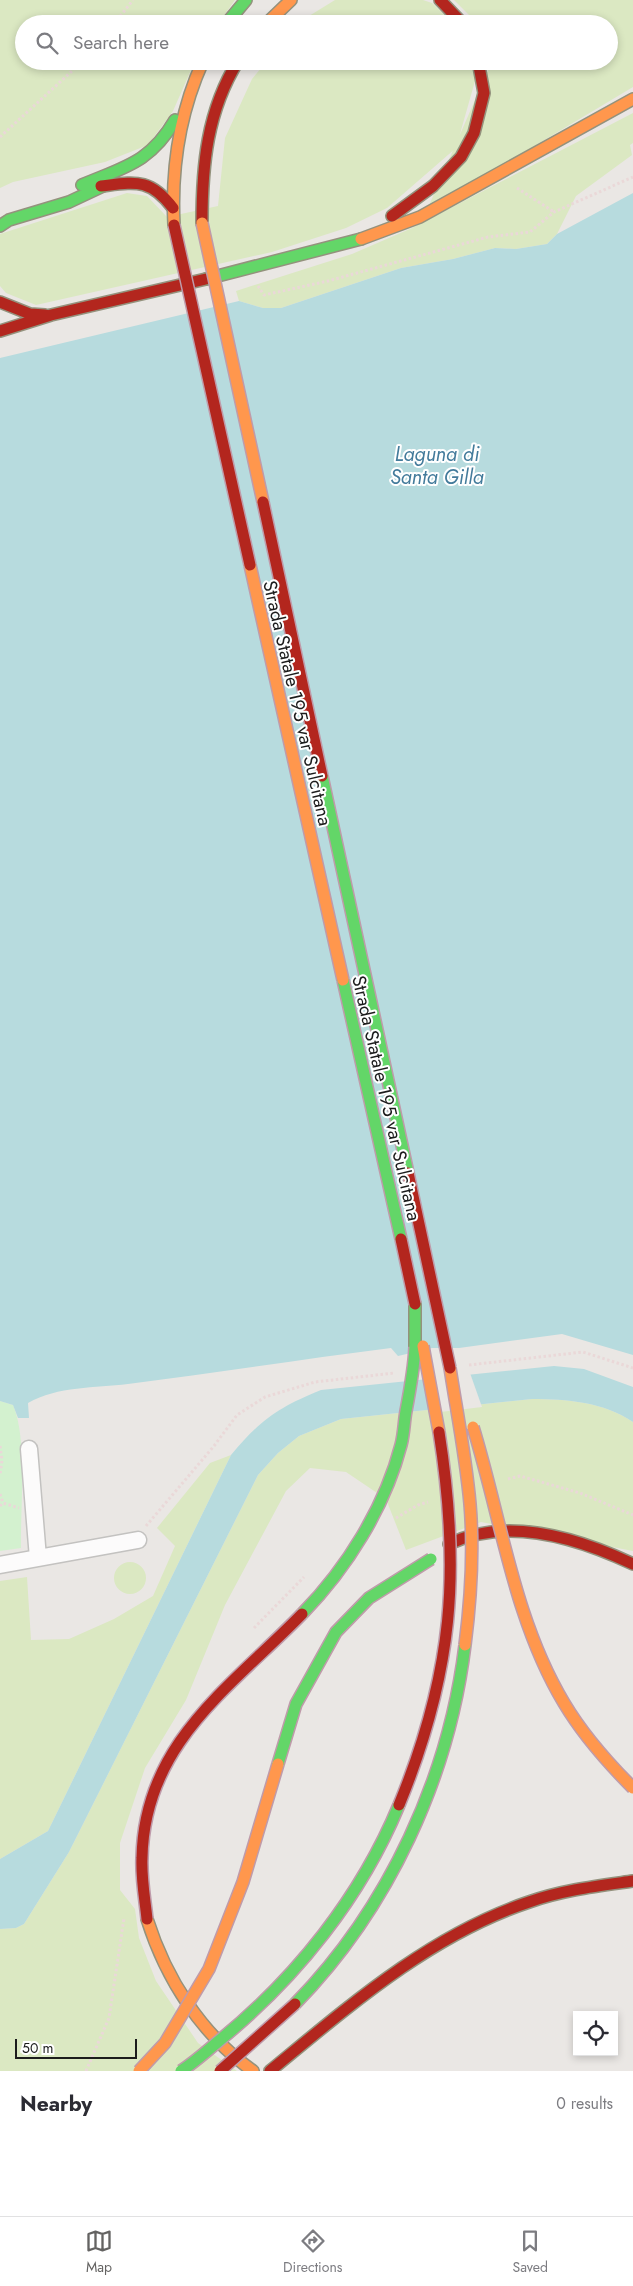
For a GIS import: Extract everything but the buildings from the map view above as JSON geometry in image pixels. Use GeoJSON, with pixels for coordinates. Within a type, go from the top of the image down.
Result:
{"type":"FeatureCollection","features":[{"type":"Feature","properties":{"kind":"main road"},"geometry":{"type":"LineString","coordinates":[[234,15],[246,0]]}},
{"type":"Feature","properties":{"kind":"main road"},"geometry":{"type":"LineString","coordinates":[[275,15],[289,1],[300,0]]}},
{"type":"Feature","properties":{"kind":"main road"},"geometry":{"type":"LineString","coordinates":[[440,0],[454,15]]}},
{"type":"Feature","properties":{"kind":"main road","name":"Strada Statale 195 var Sulcitana"},"geometry":{"type":"LineString","coordinates":[[181,2071],[251,2014],[297,1969],[335,1919],[374,1858],[403,1796],[428,1729],[441,1674],[448,1625],[452,1562],[448,1499],[431,1381],[415,1304],[174,225],[175,147],[181,119],[199,70]]}},
{"type":"Feature","properties":{"kind":"main road","name":"Strada Statale 195 var Sulcitana"},"geometry":{"type":"LineString","coordinates":[[220,2071],[268,2031],[316,1982],[356,1930],[393,1870],[410,1837],[447,1742],[464,1667],[470,1608],[472,1550],[470,1503],[449,1362],[202,223],[201,186],[208,131],[220,96],[233,70]]}},
{"type":"Feature","properties":{"kind":"main road"},"geometry":{"type":"LineString","coordinates":[[361,239],[433,186],[461,157],[474,133],[484,93],[480,70]]}},
{"type":"Feature","properties":{"kind":"main road"},"geometry":{"type":"LineString","coordinates":[[65,190],[140,161],[166,139],[196,76]]}},
{"type":"Feature","properties":{"kind":"main road"},"geometry":{"type":"LineString","coordinates":[[0,331],[51,315],[248,269],[361,239],[420,217],[633,99]]}},
{"type":"Feature","properties":{"kind":"main road"},"geometry":{"type":"LineString","coordinates":[[82,185],[103,186],[132,181],[147,184],[162,192],[173,208]]}},
{"type":"Feature","properties":{"kind":"main road"},"geometry":{"type":"LineString","coordinates":[[0,226],[9,220],[69,202],[103,186]]}},
{"type":"Feature","properties":{"kind":"main road"},"geometry":{"type":"LineString","coordinates":[[0,302],[30,314],[51,315]]}},
{"type":"Feature","properties":{"kind":"main road"},"geometry":{"type":"LineString","coordinates":[[253,2071],[244,2065],[199,2021],[175,1989],[155,1946],[147,1919],[142,1882],[146,1822],[156,1789],[171,1757],[186,1732],[214,1698],[308,1608],[344,1564],[371,1517],[400,1448],[415,1367],[415,1304]]}},
{"type":"Feature","properties":{"kind":"main road"},"geometry":{"type":"LineString","coordinates":[[449,1362],[478,1442],[516,1580],[537,1647],[563,1702],[598,1753],[633,1788]]}},
{"type":"Feature","properties":{"kind":"main road"},"geometry":{"type":"LineString","coordinates":[[140,2071],[165,2043],[209,1969],[243,1882],[296,1704],[315,1666],[336,1632],[369,1598],[435,1552],[474,1534],[513,1531],[577,1542],[633,1564]]}},
{"type":"Feature","properties":{"kind":"main road"},"geometry":{"type":"LineString","coordinates":[[270,2071],[397,1972],[465,1931],[515,1907],[561,1893],[633,1881]]}},
{"type":"Feature","properties":{"kind":"street"},"geometry":{"type":"LineString","coordinates":[[29,1449],[38,1558]]}},
{"type":"Feature","properties":{"kind":"street"},"geometry":{"type":"LineString","coordinates":[[0,1565],[138,1540]]}},
{"type":"Feature","properties":{"kind":"path"},"geometry":{"type":"LineString","coordinates":[[121,15],[133,0]]}},
{"type":"Feature","properties":{"kind":"path"},"geometry":{"type":"LineString","coordinates":[[0,137],[73,70]]}},
{"type":"Feature","properties":{"kind":"path"},"geometry":{"type":"LineString","coordinates":[[497,175],[554,212]]}},
{"type":"Feature","properties":{"kind":"path"},"geometry":{"type":"LineString","coordinates":[[248,269],[264,295],[328,281],[488,237],[530,232],[554,212],[633,177]]}},
{"type":"Feature","properties":{"kind":"path"},"geometry":{"type":"LineString","coordinates":[[467,1365],[582,1352],[633,1368]]}},
{"type":"Feature","properties":{"kind":"path"},"geometry":{"type":"LineString","coordinates":[[138,1540],[148,1522],[177,1492],[237,1415],[265,1397],[315,1382],[402,1372]]}},
{"type":"Feature","properties":{"kind":"path"},"geometry":{"type":"LineString","coordinates":[[0,1446],[2,1460],[0,1476]]}},
{"type":"Feature","properties":{"kind":"path"},"geometry":{"type":"LineString","coordinates":[[0,1494],[3,1503]]}},
{"type":"Feature","properties":{"kind":"path"},"geometry":{"type":"LineString","coordinates":[[609,1504],[633,1515]]}},
{"type":"Feature","properties":{"kind":"path"},"geometry":{"type":"LineString","coordinates":[[86,2071],[109,2018],[122,1934]]}},
{"type":"Feature","properties":{"kind":"green space"},"geometry":{"type":"Polygon","coordinates":[[[0,0],[235,0],[224,15],[15,15],[15,70],[191,70],[173,111],[148,145],[105,162],[13,182],[0,188],[0,0]]]}},
{"type":"Feature","properties":{"kind":"green space"},"geometry":{"type":"Polygon","coordinates":[[[335,0],[423,0],[432,3],[445,15],[311,15],[335,0]]]}},
{"type":"Feature","properties":{"kind":"green space"},"geometry":{"type":"Polygon","coordinates":[[[454,0],[633,0],[633,87],[427,210],[488,70],[618,70],[618,15],[469,15],[454,0]]]}},
{"type":"Feature","properties":{"kind":"green space"},"geometry":{"type":"Polygon","coordinates":[[[260,70],[473,70],[475,81],[456,148],[387,208],[346,228],[272,252],[36,305],[6,293],[0,286],[0,234],[127,193],[147,196],[167,217],[218,206],[225,138],[252,79],[260,70]]]}},
{"type":"Feature","properties":{"kind":"green space"},"geometry":{"type":"Polygon","coordinates":[[[633,113],[633,143],[630,145],[632,155],[576,196],[557,234],[547,244],[516,249],[495,248],[453,259],[401,268],[281,308],[263,308],[239,301],[236,291],[352,254],[412,228],[633,113]]]}},
{"type":"Feature","properties":{"kind":"green space"},"geometry":{"type":"Polygon","coordinates":[[[532,1399],[584,1403],[610,1410],[633,1422],[633,1551],[481,1522],[406,1550],[386,1499],[346,1472],[310,1468],[286,1491],[225,1605],[186,1700],[145,1768],[120,1843],[120,1890],[135,1909],[139,1938],[156,1981],[198,2043],[237,2071],[0,2071],[0,1929],[16,1928],[24,1924],[69,1852],[258,1475],[278,1453],[299,1436],[341,1419],[532,1399]]]}},
{"type":"Feature","properties":{"kind":"green space"},"geometry":{"type":"Polygon","coordinates":[[[0,1401],[13,1405],[18,1420],[22,1475],[21,1548],[0,1551],[0,1401]]]}},
{"type":"Feature","properties":{"kind":"green space"},"geometry":{"type":"Polygon","coordinates":[[[231,1455],[48,1831],[0,1859],[0,1581],[27,1577],[31,1640],[69,1639],[114,1619],[153,1596],[175,1546],[157,1528],[210,1463],[231,1455]]]}},
{"type":"Feature","properties":{"kind":"green space"},"geometry":{"type":"Polygon","coordinates":[[[130,1562],[136,1563],[141,1567],[145,1572],[145,1584],[141,1589],[136,1593],[130,1594],[124,1593],[119,1589],[115,1584],[114,1578],[115,1572],[119,1567],[124,1563],[130,1562]]]}},
{"type":"Feature","properties":{"kind":"water","name":"Laguna di Santa Gilla"},"geometry":{"type":"Polygon","coordinates":[[[633,193],[633,1355],[562,1334],[459,1348],[432,1348],[398,1356],[391,1348],[52,1393],[28,1403],[29,1418],[18,1418],[13,1405],[0,1401],[0,358],[239,301],[263,308],[281,308],[401,268],[453,259],[495,248],[516,249],[547,244],[557,234],[633,193]]]}},
{"type":"Feature","properties":{"kind":"water"},"geometry":{"type":"Polygon","coordinates":[[[554,1366],[584,1369],[633,1387],[633,1422],[610,1410],[584,1403],[532,1399],[341,1419],[299,1436],[278,1453],[258,1475],[69,1852],[24,1924],[16,1928],[0,1929],[0,1859],[48,1831],[231,1455],[251,1432],[293,1402],[321,1390],[554,1366]]]}},
{"type":"Feature","properties":{"kind":"pier"},"geometry":{"type":"Polygon","coordinates":[[[470,1373],[482,1407],[432,1413],[425,1378],[470,1373]]]}},
{"type":"Feature","properties":{"kind":"traffic: fast"},"geometry":{"type":"LineString","coordinates":[[234,15],[246,0]]}},
{"type":"Feature","properties":{"kind":"traffic: fast"},"geometry":{"type":"LineString","coordinates":[[82,185],[123,168],[146,155],[166,134],[175,120]]}},
{"type":"Feature","properties":{"kind":"traffic: fast"},"geometry":{"type":"LineString","coordinates":[[0,226],[9,220],[69,202],[103,186]]}},
{"type":"Feature","properties":{"kind":"traffic: fast"},"geometry":{"type":"LineString","coordinates":[[206,279],[361,239]]}},
{"type":"Feature","properties":{"kind":"traffic: fast"},"geometry":{"type":"LineString","coordinates":[[322,776],[408,1173]]}},
{"type":"Feature","properties":{"kind":"traffic: fast"},"geometry":{"type":"LineString","coordinates":[[343,980],[401,1239]]}},
{"type":"Feature","properties":{"kind":"traffic: fast"},"geometry":{"type":"LineString","coordinates":[[415,1304],[415,1347]]}},
{"type":"Feature","properties":{"kind":"traffic: fast"},"geometry":{"type":"LineString","coordinates":[[302,1614],[319,1596],[349,1557],[375,1514],[385,1491],[402,1441],[415,1347]]}},
{"type":"Feature","properties":{"kind":"traffic: fast"},"geometry":{"type":"LineString","coordinates":[[278,1764],[296,1704],[336,1632],[369,1598],[431,1559]]}},
{"type":"Feature","properties":{"kind":"traffic: fast"},"geometry":{"type":"LineString","coordinates":[[295,2004],[329,1966],[359,1926],[386,1883],[409,1838],[429,1791],[445,1743],[457,1694],[465,1645]]}},
{"type":"Feature","properties":{"kind":"traffic: fast"},"geometry":{"type":"LineString","coordinates":[[181,2071],[248,2016],[275,1990],[324,1934],[366,1872],[384,1839],[399,1805]]}},
{"type":"Feature","properties":{"kind":"traffic: slow"},"geometry":{"type":"LineString","coordinates":[[275,15],[291,0]]}},
{"type":"Feature","properties":{"kind":"traffic: slow"},"geometry":{"type":"LineString","coordinates":[[174,225],[173,203],[178,141],[188,101],[199,70]]}},
{"type":"Feature","properties":{"kind":"traffic: slow"},"geometry":{"type":"LineString","coordinates":[[361,239],[420,217],[633,99]]}},
{"type":"Feature","properties":{"kind":"traffic: slow"},"geometry":{"type":"LineString","coordinates":[[202,223],[263,502]]}},
{"type":"Feature","properties":{"kind":"traffic: slow"},"geometry":{"type":"LineString","coordinates":[[250,565],[343,980]]}},
{"type":"Feature","properties":{"kind":"traffic: slow"},"geometry":{"type":"LineString","coordinates":[[423,1346],[439,1432]]}},
{"type":"Feature","properties":{"kind":"traffic: slow"},"geometry":{"type":"LineString","coordinates":[[450,1368],[466,1470],[472,1539],[469,1610],[465,1645]]}},
{"type":"Feature","properties":{"kind":"traffic: slow"},"geometry":{"type":"LineString","coordinates":[[473,1427],[510,1568],[533,1638],[547,1671],[564,1703],[587,1737],[633,1788]]}},
{"type":"Feature","properties":{"kind":"traffic: slow"},"geometry":{"type":"LineString","coordinates":[[139,2071],[165,2043],[209,1969],[243,1882],[278,1764]]}},
{"type":"Feature","properties":{"kind":"traffic: slow"},"geometry":{"type":"LineString","coordinates":[[147,1919],[164,1963],[188,2004],[217,2040],[253,2071]]}},
{"type":"Feature","properties":{"kind":"traffic: jam"},"geometry":{"type":"LineString","coordinates":[[440,0],[454,15]]}},
{"type":"Feature","properties":{"kind":"traffic: jam"},"geometry":{"type":"LineString","coordinates":[[202,223],[203,180],[208,139],[219,99],[233,70]]}},
{"type":"Feature","properties":{"kind":"traffic: jam"},"geometry":{"type":"LineString","coordinates":[[392,216],[433,186],[461,157],[474,133],[484,93],[480,70]]}},
{"type":"Feature","properties":{"kind":"traffic: jam"},"geometry":{"type":"LineString","coordinates":[[101,186],[142,184],[157,191],[173,208]]}},
{"type":"Feature","properties":{"kind":"traffic: jam"},"geometry":{"type":"LineString","coordinates":[[174,225],[250,565]]}},
{"type":"Feature","properties":{"kind":"traffic: jam"},"geometry":{"type":"LineString","coordinates":[[0,331],[51,315],[206,279]]}},
{"type":"Feature","properties":{"kind":"traffic: jam"},"geometry":{"type":"LineString","coordinates":[[0,302],[30,314],[45,315]]}},
{"type":"Feature","properties":{"kind":"traffic: jam"},"geometry":{"type":"LineString","coordinates":[[263,502],[322,776]]}},
{"type":"Feature","properties":{"kind":"traffic: jam"},"geometry":{"type":"LineString","coordinates":[[408,1173],[450,1368]]}},
{"type":"Feature","properties":{"kind":"traffic: jam"},"geometry":{"type":"LineString","coordinates":[[401,1239],[415,1304]]}},
{"type":"Feature","properties":{"kind":"traffic: jam"},"geometry":{"type":"LineString","coordinates":[[399,1805],[417,1757],[431,1711],[448,1622],[450,1531],[439,1432]]}},
{"type":"Feature","properties":{"kind":"traffic: jam"},"geometry":{"type":"LineString","coordinates":[[449,1544],[471,1536],[494,1532],[518,1531],[566,1539],[633,1564]]}},
{"type":"Feature","properties":{"kind":"traffic: jam"},"geometry":{"type":"LineString","coordinates":[[147,1919],[142,1858],[147,1817],[158,1782],[175,1750],[196,1720],[302,1614]]}},
{"type":"Feature","properties":{"kind":"traffic: jam"},"geometry":{"type":"LineString","coordinates":[[270,2071],[392,1975],[458,1933],[493,1916],[555,1894],[633,1881]]}},
{"type":"Feature","properties":{"kind":"traffic: jam"},"geometry":{"type":"LineString","coordinates":[[220,2071],[295,2004]]}}]}
